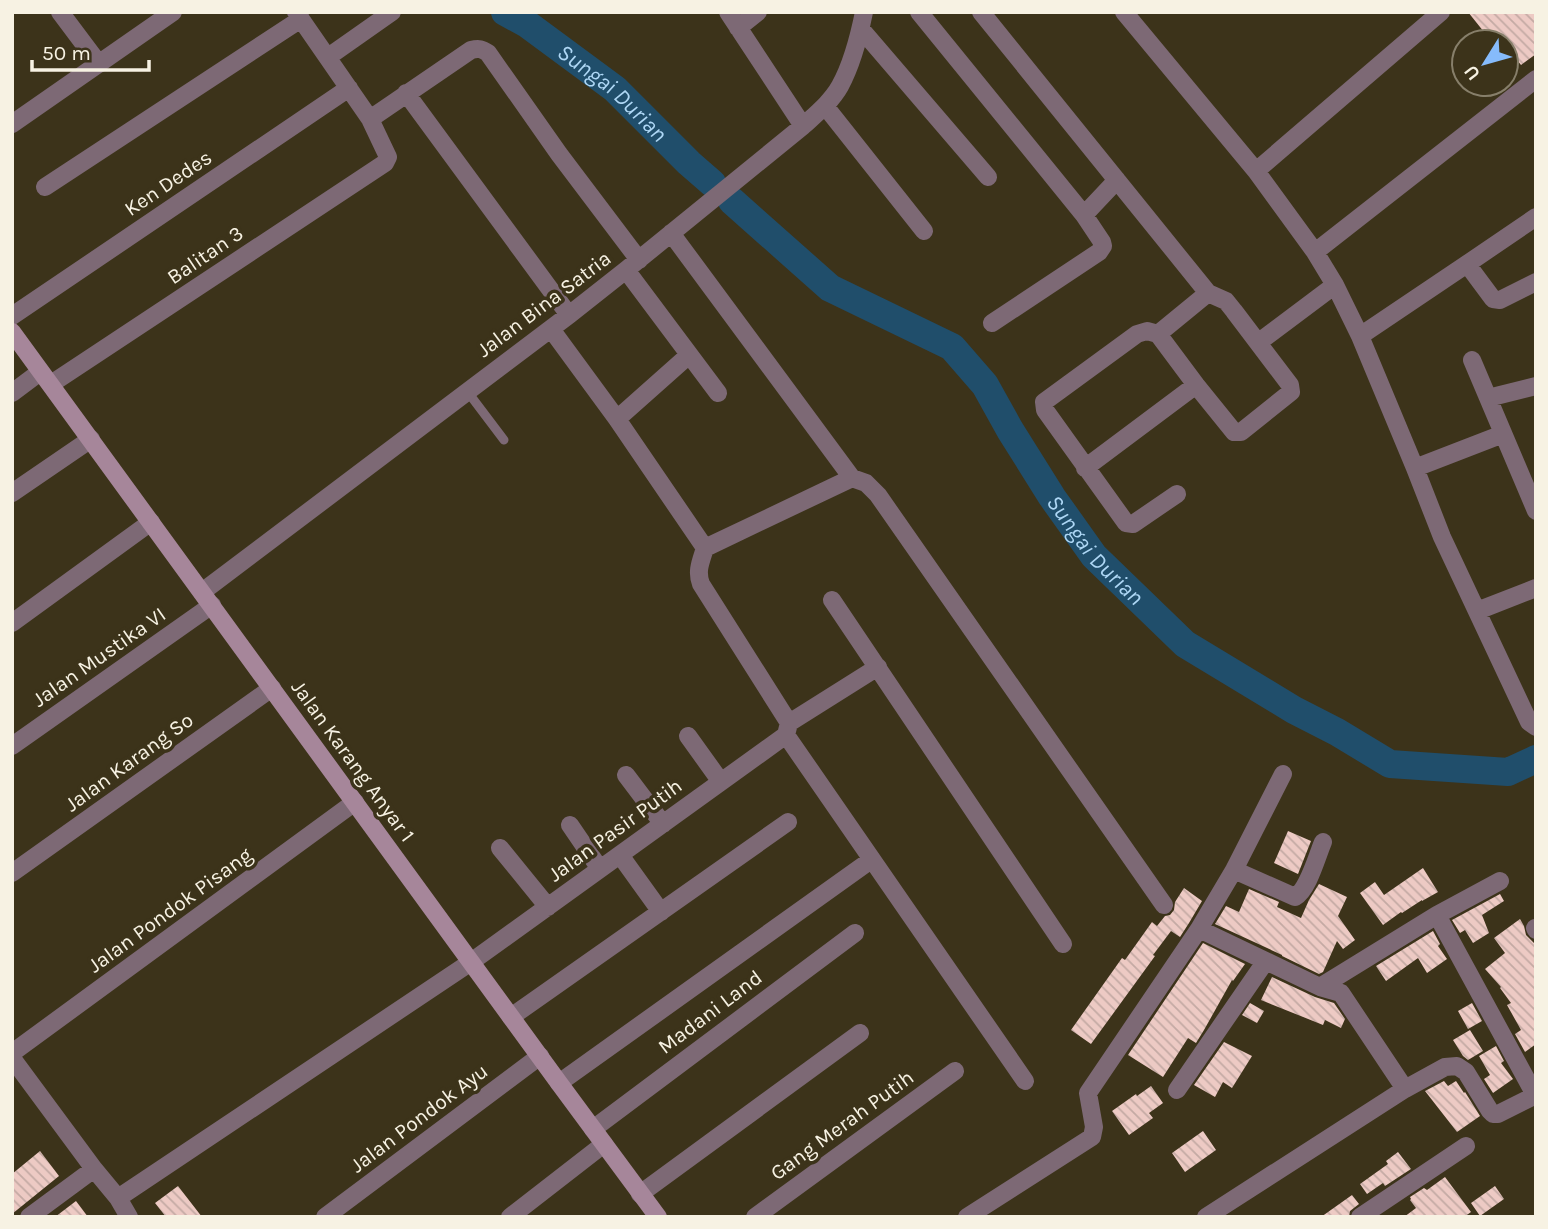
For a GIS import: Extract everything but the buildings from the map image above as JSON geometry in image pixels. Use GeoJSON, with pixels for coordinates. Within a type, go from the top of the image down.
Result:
{"type":"FeatureCollection","features":[{"type":"Feature","properties":{"kind":"main road","name":"Jalan Karang Anyar 1"},"geometry":{"type":"LineString","coordinates":[[12,332],[655,1216]]}},
{"type":"Feature","properties":{"kind":"street"},"geometry":{"type":"LineString","coordinates":[[60,12],[99,64]]}},
{"type":"Feature","properties":{"kind":"street"},"geometry":{"type":"LineString","coordinates":[[13,123],[173,12]]}},
{"type":"Feature","properties":{"kind":"street"},"geometry":{"type":"LineString","coordinates":[[328,57],[392,12]]}},
{"type":"Feature","properties":{"kind":"street"},"geometry":{"type":"LineString","coordinates":[[728,12],[803,127]]}},
{"type":"Feature","properties":{"kind":"street"},"geometry":{"type":"LineString","coordinates":[[738,28],[758,12]]}},
{"type":"Feature","properties":{"kind":"street"},"geometry":{"type":"LineString","coordinates":[[919,12],[1084,215],[1102,242],[1102,249],[992,323]]}},
{"type":"Feature","properties":{"kind":"street"},"geometry":{"type":"LineString","coordinates":[[981,12],[1208,293],[1226,301],[1290,385],[1291,392],[1241,432],[1234,432],[1158,334],[1147,331],[1138,334],[1044,402],[1045,411],[1129,525],[1177,494]]}},
{"type":"Feature","properties":{"kind":"street"},"geometry":{"type":"LineString","coordinates":[[1124,12],[1256,171],[1315,252],[1335,285],[1360,336],[1442,537],[1529,722],[1536,727]]}},
{"type":"Feature","properties":{"kind":"street"},"geometry":{"type":"LineString","coordinates":[[1256,171],[1441,12]]}},
{"type":"Feature","properties":{"kind":"street"},"geometry":{"type":"LineString","coordinates":[[45,187],[299,15],[370,119],[471,50],[483,49],[559,154],[689,355],[718,393]]}},
{"type":"Feature","properties":{"kind":"street"},"geometry":{"type":"LineString","coordinates":[[863,20],[988,177]]}},
{"type":"Feature","properties":{"kind":"street","name":"Jalan Bina Satria"},"geometry":{"type":"LineString","coordinates":[[207,599],[467,391],[569,315],[803,127],[840,87],[863,20]]}},
{"type":"Feature","properties":{"kind":"street"},"geometry":{"type":"LineString","coordinates":[[1315,252],[1536,79]]}},
{"type":"Feature","properties":{"kind":"street","name":"Ken Dedes"},"geometry":{"type":"LineString","coordinates":[[12,316],[349,88]]}},
{"type":"Feature","properties":{"kind":"street"},"geometry":{"type":"LineString","coordinates":[[406,93],[569,315]]}},
{"type":"Feature","properties":{"kind":"street"},"geometry":{"type":"LineString","coordinates":[[825,106],[924,231]]}},
{"type":"Feature","properties":{"kind":"street","name":"Balitan 3"},"geometry":{"type":"LineString","coordinates":[[12,393],[46,378],[385,163],[388,157],[386,150],[370,119]]}},
{"type":"Feature","properties":{"kind":"street"},"geometry":{"type":"LineString","coordinates":[[1084,215],[1117,180]]}},
{"type":"Feature","properties":{"kind":"street"},"geometry":{"type":"LineString","coordinates":[[1360,336],[1536,217]]}},
{"type":"Feature","properties":{"kind":"street"},"geometry":{"type":"LineString","coordinates":[[671,233],[852,478],[866,483],[878,495],[1164,905]]}},
{"type":"Feature","properties":{"kind":"street"},"geometry":{"type":"LineString","coordinates":[[1467,264],[1496,300],[1536,282]]}},
{"type":"Feature","properties":{"kind":"street"},"geometry":{"type":"LineString","coordinates":[[1259,342],[1335,285]]}},
{"type":"Feature","properties":{"kind":"street"},"geometry":{"type":"LineString","coordinates":[[1158,334],[1208,293]]}},
{"type":"Feature","properties":{"kind":"street"},"geometry":{"type":"LineString","coordinates":[[551,328],[705,548]]}},
{"type":"Feature","properties":{"kind":"street"},"geometry":{"type":"LineString","coordinates":[[617,419],[689,355]]}},
{"type":"Feature","properties":{"kind":"street"},"geometry":{"type":"LineString","coordinates":[[1472,360],[1503,434],[1531,488],[1536,511]]}},
{"type":"Feature","properties":{"kind":"street"},"geometry":{"type":"LineString","coordinates":[[1085,468],[1196,385]]}},
{"type":"Feature","properties":{"kind":"street"},"geometry":{"type":"LineString","coordinates":[[1488,398],[1536,386]]}},
{"type":"Feature","properties":{"kind":"street"},"geometry":{"type":"LineString","coordinates":[[1415,468],[1503,434]]}},
{"type":"Feature","properties":{"kind":"street"},"geometry":{"type":"LineString","coordinates":[[12,494],[91,439]]}},
{"type":"Feature","properties":{"kind":"street"},"geometry":{"type":"LineString","coordinates":[[852,478],[705,548],[698,576],[787,729],[871,860],[1025,1081]]}},
{"type":"Feature","properties":{"kind":"street"},"geometry":{"type":"LineString","coordinates":[[12,624],[151,522]]}},
{"type":"Feature","properties":{"kind":"street"},"geometry":{"type":"LineString","coordinates":[[1477,611],[1536,588]]}},
{"type":"Feature","properties":{"kind":"street","name":"Jalan Mustika VI"},"geometry":{"type":"LineString","coordinates":[[12,746],[207,599]]}},
{"type":"Feature","properties":{"kind":"street"},"geometry":{"type":"LineString","coordinates":[[832,600],[1063,944]]}},
{"type":"Feature","properties":{"kind":"street","name":"Jalan Pasir Putih"},"geometry":{"type":"LineString","coordinates":[[118,1198],[471,962],[721,782],[787,729],[878,667]]}},
{"type":"Feature","properties":{"kind":"street","name":"Jalan Karang So"},"geometry":{"type":"LineString","coordinates":[[12,873],[272,688]]}},
{"type":"Feature","properties":{"kind":"street"},"geometry":{"type":"LineString","coordinates":[[688,736],[721,782]]}},
{"type":"Feature","properties":{"kind":"street"},"geometry":{"type":"LineString","coordinates":[[967,1217],[1092,1138],[1094,1127],[1088,1093],[1199,929],[1234,870],[1283,774]]}},
{"type":"Feature","properties":{"kind":"street"},"geometry":{"type":"LineString","coordinates":[[625,775],[663,824]]}},
{"type":"Feature","properties":{"kind":"street","name":"Jalan Pondok Pisang"},"geometry":{"type":"LineString","coordinates":[[12,1056],[355,802]]}},
{"type":"Feature","properties":{"kind":"street"},"geometry":{"type":"LineString","coordinates":[[511,1017],[788,822]]}},
{"type":"Feature","properties":{"kind":"street"},"geometry":{"type":"LineString","coordinates":[[570,825],[600,869]]}},
{"type":"Feature","properties":{"kind":"street"},"geometry":{"type":"LineString","coordinates":[[1234,870],[1294,897],[1299,895],[1304,887],[1323,842]]}},
{"type":"Feature","properties":{"kind":"street"},"geometry":{"type":"LineString","coordinates":[[500,848],[548,907]]}},
{"type":"Feature","properties":{"kind":"street"},"geometry":{"type":"LineString","coordinates":[[620,855],[661,912]]}},
{"type":"Feature","properties":{"kind":"street"},"geometry":{"type":"LineString","coordinates":[[559,1083],[871,860]]}},
{"type":"Feature","properties":{"kind":"street"},"geometry":{"type":"LineString","coordinates":[[1320,987],[1437,915],[1500,881]]}},
{"type":"Feature","properties":{"kind":"street"},"geometry":{"type":"LineString","coordinates":[[1206,1217],[1405,1089],[1445,1067],[1457,1066],[1466,1072],[1493,1114],[1535,1095],[1437,915]]}},
{"type":"Feature","properties":{"kind":"street"},"geometry":{"type":"LineString","coordinates":[[1199,929],[1265,962],[1344,996],[1405,1089]]}},
{"type":"Feature","properties":{"kind":"street","name":"Madani Land"},"geometry":{"type":"LineString","coordinates":[[593,1129],[855,933]]}},
{"type":"Feature","properties":{"kind":"street"},"geometry":{"type":"LineString","coordinates":[[1177,1090],[1265,962]]}},
{"type":"Feature","properties":{"kind":"street"},"geometry":{"type":"LineString","coordinates":[[640,1194],[860,1033]]}},
{"type":"Feature","properties":{"kind":"street"},"geometry":{"type":"LineString","coordinates":[[12,1056],[62,1127],[118,1198],[129,1217]]}},
{"type":"Feature","properties":{"kind":"street","name":"Jalan Pondok Ayu"},"geometry":{"type":"LineString","coordinates":[[325,1217],[540,1056]]}},
{"type":"Feature","properties":{"kind":"street","name":"Gang Merah Putih"},"geometry":{"type":"LineString","coordinates":[[755,1217],[955,1071]]}},
{"type":"Feature","properties":{"kind":"street"},"geometry":{"type":"LineString","coordinates":[[510,1217],[604,1144]]}},
{"type":"Feature","properties":{"kind":"street"},"geometry":{"type":"LineString","coordinates":[[1360,1217],[1466,1146]]}},
{"type":"Feature","properties":{"kind":"street"},"geometry":{"type":"LineString","coordinates":[[29,1217],[94,1169]]}},
{"type":"Feature","properties":{"kind":"lane"},"geometry":{"type":"LineString","coordinates":[[467,391],[504,440]]}},
{"type":"Feature","properties":{"kind":"waterway","name":"Sungai Durian"},"geometry":{"type":"LineString","coordinates":[[505,12],[527,24],[615,89],[712,183]]}},
{"type":"Feature","properties":{"kind":"waterway","name":"Sungai Durian"},"geometry":{"type":"LineString","coordinates":[[732,201],[830,288],[952,347],[985,385],[1052,497],[1094,556],[1185,644],[1390,764],[1508,772],[1536,759]]}}]}
